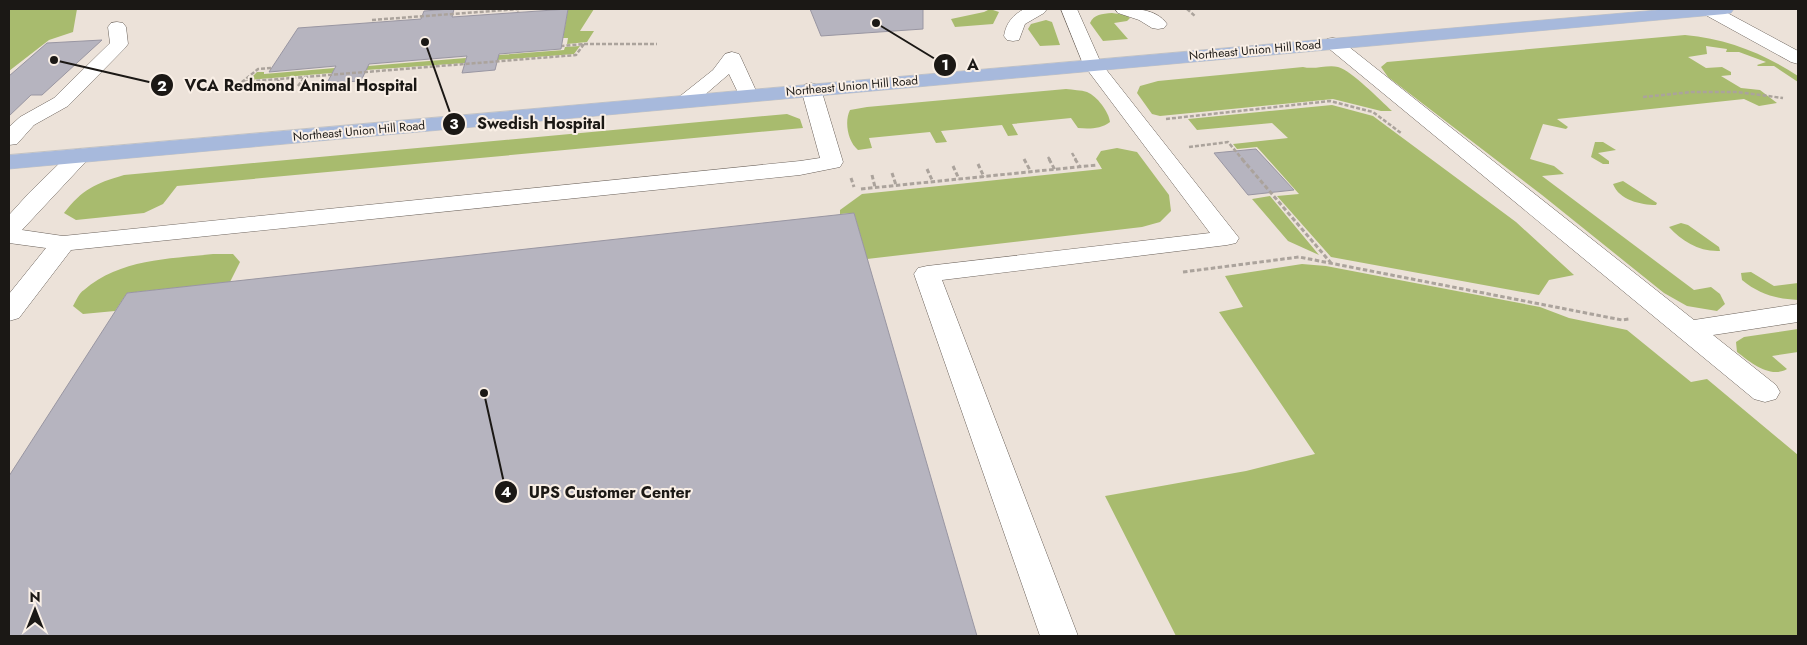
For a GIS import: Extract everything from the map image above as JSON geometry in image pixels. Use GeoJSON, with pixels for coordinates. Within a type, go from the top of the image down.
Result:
{"type":"FeatureCollection","features":[{"type":"Feature","properties":{"kind":"main road","name":"Northeast Union Hill Road"},"geometry":{"type":"LineString","coordinates":[[9,162],[1714,9]]}},
{"type":"Feature","properties":{"kind":"street"},"geometry":{"type":"LineString","coordinates":[[1013,36],[1013,27],[1020,19],[1038,9]]}},
{"type":"Feature","properties":{"kind":"street"},"geometry":{"type":"LineString","coordinates":[[1059,636],[927,274],[1227,238],[1092,64],[1069,9]]}},
{"type":"Feature","properties":{"kind":"street"},"geometry":{"type":"LineString","coordinates":[[1124,9],[1145,16],[1158,24]]}},
{"type":"Feature","properties":{"kind":"street"},"geometry":{"type":"LineString","coordinates":[[1714,9],[1798,58]]}},
{"type":"Feature","properties":{"kind":"street"},"geometry":{"type":"LineString","coordinates":[[9,140],[26,121],[61,102],[119,44],[117,27]]}},
{"type":"Feature","properties":{"kind":"street"},"geometry":{"type":"LineString","coordinates":[[1333,44],[1765,392]]}},
{"type":"Feature","properties":{"kind":"street"},"geometry":{"type":"LineString","coordinates":[[686,101],[720,74],[732,58],[748,95]]}},
{"type":"Feature","properties":{"kind":"street"},"geometry":{"type":"LineString","coordinates":[[9,236],[63,243],[800,168],[832,162],[811,89]]}},
{"type":"Feature","properties":{"kind":"street"},"geometry":{"type":"LineString","coordinates":[[9,230],[37,198],[80,156]]}},
{"type":"Feature","properties":{"kind":"street"},"geometry":{"type":"LineString","coordinates":[[9,312],[63,243]]}},
{"type":"Feature","properties":{"kind":"street"},"geometry":{"type":"LineString","coordinates":[[1688,330],[1798,313]]}},
{"type":"Feature","properties":{"kind":"path"},"geometry":{"type":"LineString","coordinates":[[1187,9],[1195,16]]}},
{"type":"Feature","properties":{"kind":"path"},"geometry":{"type":"LineString","coordinates":[[372,20],[519,10]]}},
{"type":"Feature","properties":{"kind":"path"},"geometry":{"type":"LineString","coordinates":[[271,68],[258,69],[242,82],[576,55],[584,44]]}},
{"type":"Feature","properties":{"kind":"path"},"geometry":{"type":"LineString","coordinates":[[562,46],[584,44],[657,44]]}},
{"type":"Feature","properties":{"kind":"path"},"geometry":{"type":"LineString","coordinates":[[298,86],[304,77]]}},
{"type":"Feature","properties":{"kind":"path"},"geometry":{"type":"LineString","coordinates":[[274,88],[280,79]]}},
{"type":"Feature","properties":{"kind":"path"},"geometry":{"type":"LineString","coordinates":[[246,90],[252,81]]}},
{"type":"Feature","properties":{"kind":"path"},"geometry":{"type":"LineString","coordinates":[[1643,97],[1692,92],[1728,92],[1783,98]]}},
{"type":"Feature","properties":{"kind":"path"},"geometry":{"type":"LineString","coordinates":[[1136,122],[1330,102],[1373,112],[1404,135]]}},
{"type":"Feature","properties":{"kind":"path"},"geometry":{"type":"LineString","coordinates":[[1158,150],[1228,142],[1331,264]]}},
{"type":"Feature","properties":{"kind":"path"},"geometry":{"type":"LineString","coordinates":[[1072,153],[1080,167]]}},
{"type":"Feature","properties":{"kind":"path"},"geometry":{"type":"LineString","coordinates":[[1048,157],[1055,170]]}},
{"type":"Feature","properties":{"kind":"path"},"geometry":{"type":"LineString","coordinates":[[1024,158],[1031,172]]}},
{"type":"Feature","properties":{"kind":"path"},"geometry":{"type":"LineString","coordinates":[[978,164],[984,177]]}},
{"type":"Feature","properties":{"kind":"path"},"geometry":{"type":"LineString","coordinates":[[861,189],[1097,165]]}},
{"type":"Feature","properties":{"kind":"path"},"geometry":{"type":"LineString","coordinates":[[953,166],[959,179]]}},
{"type":"Feature","properties":{"kind":"path"},"geometry":{"type":"LineString","coordinates":[[927,169],[933,182]]}},
{"type":"Feature","properties":{"kind":"path"},"geometry":{"type":"LineString","coordinates":[[892,173],[896,185]]}},
{"type":"Feature","properties":{"kind":"path"},"geometry":{"type":"LineString","coordinates":[[872,175],[875,188]]}},
{"type":"Feature","properties":{"kind":"path"},"geometry":{"type":"LineString","coordinates":[[851,176],[854,187]]}},
{"type":"Feature","properties":{"kind":"path"},"geometry":{"type":"LineString","coordinates":[[1183,272],[1299,257],[1622,320]]}},
{"type":"Feature","properties":{"kind":"green space"},"geometry":{"type":"Polygon","coordinates":[[[9,9],[77,9],[73,32],[49,40],[9,71],[9,9]]]}},
{"type":"Feature","properties":{"kind":"green space"},"geometry":{"type":"Polygon","coordinates":[[[568,9],[594,9],[580,31],[594,31],[587,42],[567,44],[568,38],[563,38],[568,9]]]}},
{"type":"Feature","properties":{"kind":"green space"},"geometry":{"type":"Polygon","coordinates":[[[990,9],[999,12],[993,24],[955,27],[951,19],[984,12],[990,9]]]}},
{"type":"Feature","properties":{"kind":"green space"},"geometry":{"type":"Polygon","coordinates":[[[1112,13],[1126,15],[1130,18],[1127,21],[1114,23],[1128,39],[1103,41],[1090,23],[1096,16],[1112,13]]]}},
{"type":"Feature","properties":{"kind":"green space"},"geometry":{"type":"Polygon","coordinates":[[[1046,20],[1052,22],[1060,45],[1040,46],[1028,29],[1031,24],[1046,20]]]}},
{"type":"Feature","properties":{"kind":"green space"},"geometry":{"type":"Polygon","coordinates":[[[1685,35],[1715,40],[1744,48],[1771,60],[1798,76],[1798,82],[1774,66],[1757,65],[1766,62],[1739,52],[1726,52],[1727,49],[1706,46],[1707,54],[1688,57],[1706,68],[1722,67],[1731,72],[1731,75],[1721,76],[1741,88],[1760,90],[1777,103],[1759,106],[1744,99],[1557,119],[1568,127],[1566,129],[1543,124],[1530,159],[1554,166],[1564,174],[1542,176],[1694,290],[1711,287],[1720,294],[1725,304],[1717,311],[1687,306],[1664,293],[1542,195],[1388,77],[1381,67],[1387,62],[1685,35]]]}},
{"type":"Feature","properties":{"kind":"green space"},"geometry":{"type":"Polygon","coordinates":[[[580,46],[574,54],[497,60],[499,55],[564,50],[565,47],[580,46]]]}},
{"type":"Feature","properties":{"kind":"green space"},"geometry":{"type":"Polygon","coordinates":[[[466,58],[465,63],[366,70],[368,66],[466,58]]]}},
{"type":"Feature","properties":{"kind":"green space"},"geometry":{"type":"Polygon","coordinates":[[[1303,67],[1338,67],[1351,74],[1366,86],[1392,111],[1381,111],[1333,99],[1160,116],[1152,114],[1137,93],[1140,86],[1158,81],[1303,67]]]}},
{"type":"Feature","properties":{"kind":"green space"},"geometry":{"type":"Polygon","coordinates":[[[335,68],[332,73],[249,80],[257,72],[264,72],[264,74],[335,68]]]}},
{"type":"Feature","properties":{"kind":"green space"},"geometry":{"type":"Polygon","coordinates":[[[1066,89],[1091,94],[1105,109],[1110,122],[1103,126],[1091,128],[1078,128],[1071,118],[1012,124],[1018,135],[1008,136],[1002,125],[941,131],[947,142],[936,143],[930,132],[869,138],[872,148],[858,150],[849,137],[847,120],[850,110],[1066,89]]]}},
{"type":"Feature","properties":{"kind":"green space"},"geometry":{"type":"Polygon","coordinates":[[[1332,105],[1373,116],[1516,222],[1574,275],[1549,280],[1539,295],[1331,257],[1277,196],[1299,194],[1257,147],[1237,149],[1233,144],[1288,138],[1272,123],[1197,130],[1188,119],[1332,105]]]}},
{"type":"Feature","properties":{"kind":"green space"},"geometry":{"type":"Polygon","coordinates":[[[787,114],[800,119],[803,128],[177,186],[163,204],[144,213],[76,220],[64,213],[77,198],[90,188],[124,175],[787,114]]]}},
{"type":"Feature","properties":{"kind":"green space"},"geometry":{"type":"Polygon","coordinates":[[[1595,142],[1603,142],[1616,150],[1598,153],[1609,161],[1609,164],[1603,164],[1591,157],[1595,142]]]}},
{"type":"Feature","properties":{"kind":"green space"},"geometry":{"type":"Polygon","coordinates":[[[1117,148],[1137,152],[1169,195],[1171,211],[1160,222],[1142,227],[867,259],[854,213],[840,214],[840,210],[862,194],[1102,169],[1096,159],[1101,151],[1117,148]]]}},
{"type":"Feature","properties":{"kind":"green space"},"geometry":{"type":"Polygon","coordinates":[[[1623,181],[1657,203],[1656,205],[1637,203],[1625,198],[1613,184],[1623,181]]]}},
{"type":"Feature","properties":{"kind":"green space"},"geometry":{"type":"Polygon","coordinates":[[[1270,196],[1319,255],[1288,241],[1252,199],[1270,196]]]}},
{"type":"Feature","properties":{"kind":"green space"},"geometry":{"type":"Polygon","coordinates":[[[1681,223],[1688,225],[1719,247],[1720,251],[1698,248],[1680,237],[1669,227],[1681,223]]]}},
{"type":"Feature","properties":{"kind":"green space"},"geometry":{"type":"Polygon","coordinates":[[[233,254],[240,262],[230,282],[127,293],[115,311],[83,314],[73,306],[82,291],[113,272],[129,266],[162,259],[233,254]]]}},
{"type":"Feature","properties":{"kind":"green space"},"geometry":{"type":"Polygon","coordinates":[[[1302,264],[1326,266],[1540,307],[1569,318],[1627,330],[1691,382],[1707,379],[1798,455],[1798,636],[1176,636],[1105,496],[1246,471],[1315,454],[1219,312],[1243,307],[1225,276],[1302,264]]]}},
{"type":"Feature","properties":{"kind":"green space"},"geometry":{"type":"Polygon","coordinates":[[[1751,272],[1774,286],[1798,283],[1798,300],[1775,297],[1755,289],[1742,280],[1741,273],[1751,272]]]}},
{"type":"Feature","properties":{"kind":"green space"},"geometry":{"type":"Polygon","coordinates":[[[1798,329],[1798,352],[1772,356],[1787,369],[1781,372],[1767,371],[1760,368],[1737,352],[1736,342],[1744,337],[1798,329]]]}},
{"type":"Feature","properties":{"kind":"building"},"geometry":{"type":"Polygon","coordinates":[[[454,9],[452,17],[568,9],[561,49],[499,54],[495,70],[462,73],[467,56],[369,64],[361,81],[327,83],[336,66],[269,72],[298,28],[421,19],[424,11],[454,9]]]}},
{"type":"Feature","properties":{"kind":"building"},"geometry":{"type":"Polygon","coordinates":[[[810,9],[923,9],[923,29],[821,36],[810,9]]]}},
{"type":"Feature","properties":{"kind":"building"},"geometry":{"type":"Polygon","coordinates":[[[102,40],[42,95],[31,95],[9,116],[9,76],[47,43],[102,40]]]}},
{"type":"Feature","properties":{"kind":"building"},"geometry":{"type":"Polygon","coordinates":[[[1256,149],[1294,190],[1248,195],[1214,153],[1256,149]]]}},
{"type":"Feature","properties":{"kind":"building"},"geometry":{"type":"Polygon","coordinates":[[[854,213],[977,636],[9,636],[9,476],[127,293],[854,213]]]}},
{"type":"Feature","properties":{"kind":"place","name":"A"},"geometry":{"type":"Point","coordinates":[876,23]}},
{"type":"Feature","properties":{"kind":"place","name":"Swedish Hospital"},"geometry":{"type":"Point","coordinates":[425,42]}},
{"type":"Feature","properties":{"kind":"place","name":"VCA Redmond Animal Hospital"},"geometry":{"type":"Point","coordinates":[54,60]}},
{"type":"Feature","properties":{"kind":"place","name":"UPS Customer Center"},"geometry":{"type":"Point","coordinates":[484,393]}}]}
